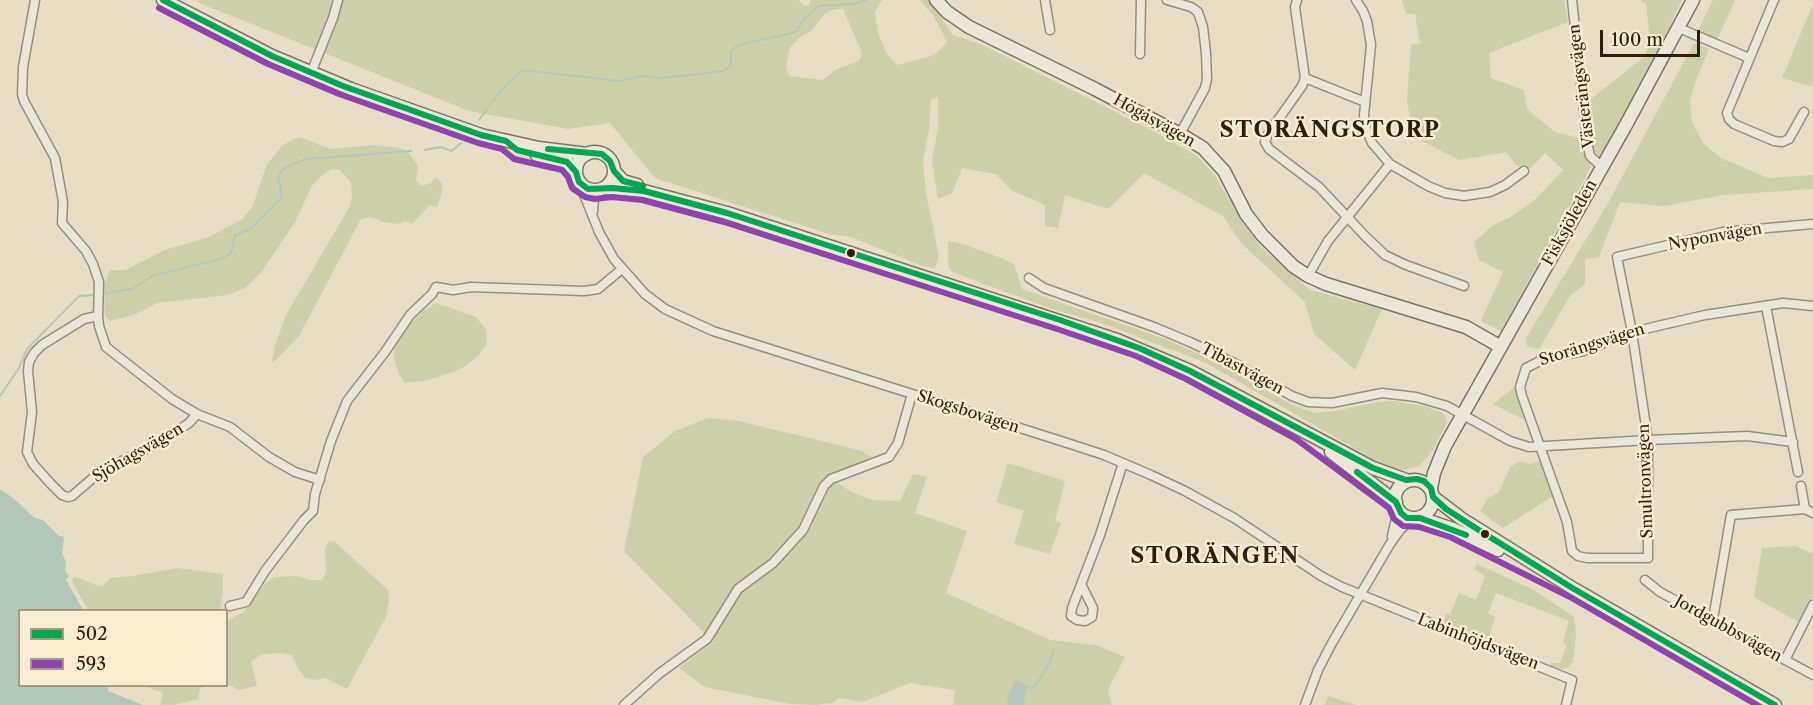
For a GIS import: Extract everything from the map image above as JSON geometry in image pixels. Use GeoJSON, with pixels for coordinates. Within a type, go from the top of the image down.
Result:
{"type":"FeatureCollection","features":[{"type":"Feature","properties":{"kind":"main road"},"geometry":{"type":"LineString","coordinates":[[163,0],[235,38],[311,73],[413,111],[506,141],[587,154],[598,153],[605,156],[623,181],[679,195],[727,213],[1117,340],[1190,371],[1373,468],[1411,480],[1424,481],[1432,492],[1462,519],[1574,589],[1775,705]]}},
{"type":"Feature","properties":{"kind":"main road","name":"Högåsvägen"},"geometry":{"type":"LineString","coordinates":[[936,0],[952,16],[969,27],[1076,79],[1180,134],[1210,154],[1224,171],[1246,214],[1262,235],[1293,266],[1308,276],[1326,284],[1466,327],[1501,347]]}},
{"type":"Feature","properties":{"kind":"main road","name":"Fisksjöleden"},"geometry":{"type":"LineString","coordinates":[[1432,492],[1434,473],[1445,446],[1694,0]]}},
{"type":"Feature","properties":{"kind":"main road"},"geometry":{"type":"LineString","coordinates":[[506,141],[518,150],[567,162],[588,189],[644,191],[727,213]]}},
{"type":"Feature","properties":{"kind":"main road"},"geometry":{"type":"LineString","coordinates":[[578,177],[579,161],[587,154]]}},
{"type":"Feature","properties":{"kind":"main road"},"geometry":{"type":"LineString","coordinates":[[601,189],[611,182],[614,171]]}},
{"type":"Feature","properties":{"kind":"main road"},"geometry":{"type":"LineString","coordinates":[[1301,431],[1397,506],[1404,516],[1416,518],[1474,539],[1574,589]]}},
{"type":"Feature","properties":{"kind":"main road","name":"Fisksjöleden"},"geometry":{"type":"LineString","coordinates":[[1411,480],[1445,446]]}},
{"type":"Feature","properties":{"kind":"main road"},"geometry":{"type":"LineString","coordinates":[[1397,506],[1397,492],[1411,480]]}},
{"type":"Feature","properties":{"kind":"main road"},"geometry":{"type":"LineString","coordinates":[[1416,518],[1431,509],[1432,492]]}},
{"type":"Feature","properties":{"kind":"street"},"geometry":{"type":"LineString","coordinates":[[35,0],[23,67],[22,94],[55,158],[63,202],[63,223],[86,251],[93,264],[99,282],[98,316],[108,350],[172,399],[197,414],[230,428],[269,457],[295,472],[320,480]]}},
{"type":"Feature","properties":{"kind":"street"},"geometry":{"type":"LineString","coordinates":[[311,73],[338,0]]}},
{"type":"Feature","properties":{"kind":"street"},"geometry":{"type":"LineString","coordinates":[[1045,0],[1050,30]]}},
{"type":"Feature","properties":{"kind":"street"},"geometry":{"type":"LineString","coordinates":[[1140,54],[1141,0]]}},
{"type":"Feature","properties":{"kind":"street"},"geometry":{"type":"LineString","coordinates":[[1167,0],[1198,12],[1203,27],[1206,53],[1207,79],[1180,134]]}},
{"type":"Feature","properties":{"kind":"street"},"geometry":{"type":"LineString","coordinates":[[1298,0],[1294,7],[1305,78],[1265,142],[1276,155],[1319,187],[1371,242],[1394,260],[1464,286]]}},
{"type":"Feature","properties":{"kind":"street"},"geometry":{"type":"LineString","coordinates":[[1356,0],[1363,11],[1371,45],[1364,115],[1368,135],[1390,164],[1428,186],[1445,193],[1464,196],[1498,189],[1524,171]]}},
{"type":"Feature","properties":{"kind":"street","name":"Västerängsvägen"},"geometry":{"type":"LineString","coordinates":[[1572,0],[1588,147],[1590,156],[1602,167]]}},
{"type":"Feature","properties":{"kind":"street"},"geometry":{"type":"LineString","coordinates":[[1774,0],[1727,113],[1734,124],[1774,141],[1782,142],[1789,139],[1804,112]]}},
{"type":"Feature","properties":{"kind":"street"},"geometry":{"type":"LineString","coordinates":[[1679,28],[1749,58]]}},
{"type":"Feature","properties":{"kind":"street"},"geometry":{"type":"LineString","coordinates":[[1305,78],[1365,102]]}},
{"type":"Feature","properties":{"kind":"street"},"geometry":{"type":"LineString","coordinates":[[1308,276],[1328,241],[1390,164]]}},
{"type":"Feature","properties":{"kind":"street","name":"Skogsbovägen"},"geometry":{"type":"LineString","coordinates":[[578,177],[594,220],[614,260],[645,294],[665,309],[693,324],[1061,441],[1123,463],[1185,490],[1234,518],[1321,576],[1360,594]]}},
{"type":"Feature","properties":{"kind":"street"},"geometry":{"type":"LineString","coordinates":[[594,220],[592,203],[601,189]]}},
{"type":"Feature","properties":{"kind":"street","name":"Nyponvägen"},"geometry":{"type":"LineString","coordinates":[[1617,257],[1723,232],[1813,224]]}},
{"type":"Feature","properties":{"kind":"street","name":"Smultronvägen"},"geometry":{"type":"LineString","coordinates":[[1572,551],[1578,556],[1587,558],[1648,558],[1648,440],[1632,332],[1617,257]]}},
{"type":"Feature","properties":{"kind":"street"},"geometry":{"type":"LineString","coordinates":[[230,606],[246,602],[266,571],[313,511],[313,502],[331,441],[347,401],[410,315],[436,287],[453,290],[471,287],[584,291],[598,289],[622,269]]}},
{"type":"Feature","properties":{"kind":"street","name":"Tibastvägen"},"geometry":{"type":"LineString","coordinates":[[1029,278],[1044,288],[1190,342],[1236,364],[1292,396],[1308,402],[1332,403],[1371,394],[1396,394],[1433,401],[1463,414],[1522,446],[1747,436],[1793,442]]}},
{"type":"Feature","properties":{"kind":"street","name":"Storängsvägen"},"geometry":{"type":"LineString","coordinates":[[1572,551],[1567,522],[1520,387],[1526,368],[1544,359],[1583,351],[1632,332],[1706,315],[1783,303],[1813,306]]}},
{"type":"Feature","properties":{"kind":"street"},"geometry":{"type":"LineString","coordinates":[[1766,306],[1798,471]]}},
{"type":"Feature","properties":{"kind":"street","name":"Sjöhagsvägen"},"geometry":{"type":"LineString","coordinates":[[98,316],[84,319],[42,345],[28,362],[32,412],[27,452],[33,464],[56,489],[64,496],[72,496],[100,472],[162,441],[189,423],[197,414]]}},
{"type":"Feature","properties":{"kind":"street"},"geometry":{"type":"LineString","coordinates":[[624,705],[660,673],[707,639],[738,589],[773,563],[803,530],[824,486],[831,479],[889,457],[898,443],[912,394]]}},
{"type":"Feature","properties":{"kind":"street"},"geometry":{"type":"LineString","coordinates":[[1082,586],[1123,463]]}},
{"type":"Feature","properties":{"kind":"street"},"geometry":{"type":"LineString","coordinates":[[1713,619],[1731,515],[1809,511],[1801,486]]}},
{"type":"Feature","properties":{"kind":"street"},"geometry":{"type":"LineString","coordinates":[[1388,548],[1397,506]]}},
{"type":"Feature","properties":{"kind":"street"},"geometry":{"type":"LineString","coordinates":[[1305,705],[1323,659],[1360,594],[1400,530],[1416,518]]}},
{"type":"Feature","properties":{"kind":"street","name":"Jordgubbsvägen"},"geometry":{"type":"LineString","coordinates":[[1645,580],[1660,592],[1813,675]]}},
{"type":"Feature","properties":{"kind":"street","name":"Labinhöjdsvägen"},"geometry":{"type":"LineString","coordinates":[[1360,594],[1428,624],[1572,680],[1566,705]]}},
{"type":"Feature","properties":{"kind":"street"},"geometry":{"type":"LineString","coordinates":[[1785,660],[1813,605]]}},
{"type":"Feature","properties":{"kind":"green space"},"geometry":{"type":"Polygon","coordinates":[[[198,0],[799,0],[803,5],[808,6],[811,0],[882,0],[875,12],[878,33],[887,54],[897,65],[934,55],[947,42],[933,15],[920,0],[929,0],[953,35],[981,44],[1157,133],[1197,156],[1214,174],[1244,224],[1262,248],[1310,290],[1382,309],[1355,370],[1314,334],[1305,302],[1241,243],[1223,216],[1144,173],[1108,209],[1065,195],[1058,228],[1045,226],[1045,205],[1011,190],[996,174],[962,168],[952,193],[938,199],[932,161],[938,127],[938,97],[931,99],[929,130],[923,160],[926,193],[939,256],[935,268],[923,266],[851,237],[829,234],[655,178],[610,123],[568,129],[469,111],[197,2],[198,0]],[[835,9],[825,14],[811,31],[800,37],[790,47],[786,66],[789,76],[823,80],[835,70],[859,61],[862,53],[843,9],[835,9]]]}},
{"type":"Feature","properties":{"kind":"green space"},"geometry":{"type":"Polygon","coordinates":[[[1402,0],[1564,0],[1568,22],[1489,53],[1491,78],[1524,90],[1527,109],[1555,132],[1583,139],[1591,167],[1501,331],[1481,321],[1503,272],[1479,260],[1474,242],[1492,226],[1512,216],[1537,198],[1563,170],[1545,153],[1531,168],[1516,165],[1506,152],[1459,160],[1418,139],[1412,131],[1407,100],[1411,45],[1420,43],[1415,14],[1406,14],[1402,0]]]}},
{"type":"Feature","properties":{"kind":"green space"},"geometry":{"type":"Polygon","coordinates":[[[1640,0],[1682,0],[1600,158],[1593,151],[1591,99],[1645,56],[1650,39],[1646,4],[1640,0]]]}},
{"type":"Feature","properties":{"kind":"green space"},"geometry":{"type":"Polygon","coordinates":[[[1713,0],[1735,0],[1717,40],[1698,31],[1713,0]]]}},
{"type":"Feature","properties":{"kind":"green space"},"geometry":{"type":"Polygon","coordinates":[[[1813,4],[1813,87],[1782,78],[1813,4]]]}},
{"type":"Feature","properties":{"kind":"green space"},"geometry":{"type":"Polygon","coordinates":[[[1694,43],[1709,49],[1690,101],[1692,122],[1703,143],[1721,158],[1768,178],[1813,175],[1813,189],[1724,195],[1663,206],[1620,202],[1599,257],[1585,259],[1585,284],[1570,296],[1539,349],[1527,346],[1526,338],[1607,205],[1694,43]]]}},
{"type":"Feature","properties":{"kind":"green space"},"geometry":{"type":"Polygon","coordinates":[[[299,137],[331,149],[376,145],[400,148],[408,152],[418,166],[416,180],[421,186],[431,183],[436,177],[442,183],[442,192],[437,207],[430,205],[412,224],[405,221],[398,224],[383,222],[371,217],[361,219],[299,336],[272,362],[275,345],[286,315],[349,208],[352,197],[351,182],[339,169],[332,169],[312,186],[295,222],[262,271],[245,288],[227,295],[157,303],[136,314],[110,321],[105,316],[104,285],[110,270],[125,270],[167,249],[207,238],[241,220],[252,208],[267,164],[283,145],[299,137]]]}},
{"type":"Feature","properties":{"kind":"green space"},"geometry":{"type":"Polygon","coordinates":[[[948,241],[963,244],[1014,264],[1022,289],[1165,339],[1210,359],[1297,407],[1314,413],[1394,401],[1424,406],[1441,412],[1446,417],[1447,423],[1433,450],[1419,466],[1401,471],[1389,468],[1206,363],[1105,324],[1049,308],[952,272],[948,266],[948,241]]]}},
{"type":"Feature","properties":{"kind":"green space"},"geometry":{"type":"Polygon","coordinates":[[[436,303],[476,317],[486,330],[487,343],[479,355],[456,371],[424,381],[405,383],[394,359],[394,346],[406,328],[423,311],[436,303]]]}},
{"type":"Feature","properties":{"kind":"green space"},"geometry":{"type":"Polygon","coordinates":[[[1515,387],[1525,420],[1493,404],[1515,387]]]}},
{"type":"Feature","properties":{"kind":"green space"},"geometry":{"type":"Polygon","coordinates":[[[708,418],[739,421],[862,451],[873,458],[840,470],[832,479],[850,491],[872,500],[900,501],[913,474],[927,477],[915,513],[967,531],[946,593],[1050,640],[1096,645],[1125,657],[1108,690],[1112,705],[953,705],[955,690],[910,683],[862,702],[840,698],[832,703],[790,704],[705,687],[679,668],[713,642],[624,551],[643,457],[675,431],[708,418]]]}},
{"type":"Feature","properties":{"kind":"green space"},"geometry":{"type":"Polygon","coordinates":[[[1520,461],[1529,464],[1540,461],[1553,496],[1503,528],[1480,511],[1488,498],[1499,492],[1510,467],[1520,461]]]}},
{"type":"Feature","properties":{"kind":"green space"},"geometry":{"type":"Polygon","coordinates":[[[1008,463],[1065,481],[1055,521],[1061,523],[1050,554],[1014,544],[1024,511],[996,502],[1008,463]]]}},
{"type":"Feature","properties":{"kind":"green space"},"geometry":{"type":"Polygon","coordinates":[[[334,541],[388,590],[386,617],[347,689],[326,678],[314,680],[305,678],[292,655],[281,653],[263,654],[251,661],[257,686],[239,690],[228,684],[228,620],[244,612],[266,582],[274,577],[296,576],[322,580],[326,572],[325,549],[328,542],[334,541]]]}},
{"type":"Feature","properties":{"kind":"green space"},"geometry":{"type":"Polygon","coordinates":[[[1796,546],[1813,554],[1813,597],[1800,623],[1754,597],[1762,548],[1796,546]]]}},
{"type":"Feature","properties":{"kind":"green space"},"geometry":{"type":"Polygon","coordinates":[[[1477,564],[1532,589],[1574,617],[1576,635],[1573,661],[1568,668],[1555,670],[1549,667],[1552,663],[1560,663],[1567,645],[1563,642],[1569,621],[1496,593],[1488,613],[1495,617],[1489,637],[1496,642],[1493,644],[1444,623],[1446,613],[1450,615],[1459,593],[1476,600],[1485,576],[1474,569],[1477,564]]]}},
{"type":"Feature","properties":{"kind":"green space"},"geometry":{"type":"Polygon","coordinates":[[[177,568],[223,574],[220,609],[87,609],[72,581],[74,576],[98,586],[104,585],[110,578],[177,568]]]}},
{"type":"Feature","properties":{"kind":"green space"},"geometry":{"type":"Polygon","coordinates":[[[148,687],[203,687],[200,689],[198,699],[173,705],[160,705],[163,693],[148,687]]]}},
{"type":"Feature","properties":{"kind":"green space"},"geometry":{"type":"Polygon","coordinates":[[[1329,696],[1356,705],[1325,705],[1329,696]]]}},
{"type":"Feature","properties":{"kind":"shaded area"},"geometry":{"type":"Polygon","coordinates":[[[0,489],[35,518],[43,520],[59,536],[63,536],[62,553],[66,562],[65,571],[69,576],[66,580],[82,609],[18,609],[18,687],[109,687],[108,691],[143,705],[0,705],[0,489]]]}},
{"type":"Feature","properties":{"kind":"shaded area"},"geometry":{"type":"Polygon","coordinates":[[[1016,680],[1030,686],[1024,700],[1026,705],[1007,705],[1008,695],[1016,680]]]}},
{"type":"Feature","properties":{"kind":"waterway"},"geometry":{"type":"LineString","coordinates":[[479,120],[502,89],[523,70],[619,81],[643,76],[663,78],[723,71],[731,66],[731,51],[738,45],[796,32],[804,19],[819,6],[852,4],[867,0]]}},
{"type":"Feature","properties":{"kind":"waterway"},"geometry":{"type":"LineString","coordinates":[[425,150],[440,147],[452,151],[461,143]]}},
{"type":"Feature","properties":{"kind":"waterway"},"geometry":{"type":"LineString","coordinates":[[106,293],[132,289],[152,276],[221,259],[231,253],[235,236],[250,229],[282,197],[278,177],[284,168],[306,159],[411,151]]}},
{"type":"Feature","properties":{"kind":"waterway"},"geometry":{"type":"LineString","coordinates":[[0,396],[19,368],[27,349],[79,296],[93,295]]}},
{"type":"Feature","properties":{"kind":"waterway"},"geometry":{"type":"LineString","coordinates":[[1030,688],[1034,688],[1049,664],[1054,649]]}},
{"type":"Feature","properties":{"kind":"transit line","name":"502"},"geometry":{"type":"LineString","coordinates":[[163,0],[272,56],[343,86],[481,135],[506,141],[517,150],[567,162],[576,172],[579,182],[588,189],[612,188],[644,191],[727,213],[1060,320],[1139,348],[1190,371],[1373,468],[1406,480],[1424,481],[1431,488],[1433,497],[1446,509],[1485,534],[1574,589],[1775,705]]}},
{"type":"Feature","properties":{"kind":"transit line","name":"593"},"geometry":{"type":"LineString","coordinates":[[159,8],[268,64],[339,94],[478,143],[502,149],[514,159],[562,170],[568,177],[572,188],[585,197],[642,200],[724,222],[1136,356],[1186,379],[1296,439],[1389,508],[1394,519],[1403,526],[1419,527],[1450,537],[1570,597],[1757,705]]}},
{"type":"Feature","properties":{"kind":"transit line","name":"502"},"geometry":{"type":"LineString","coordinates":[[548,149],[602,154],[610,161],[614,171],[623,181],[643,186]]}},
{"type":"Feature","properties":{"kind":"transit line","name":"502"},"geometry":{"type":"LineString","coordinates":[[1357,472],[1396,502],[1401,513],[1407,518],[1420,518],[1466,535]]}},
{"type":"Feature","properties":{"kind":"district","name":"STORÄNGSTORP"},"geometry":{"type":"Point","coordinates":[1330,131]}},
{"type":"Feature","properties":{"kind":"district","name":"STORÄNGEN"},"geometry":{"type":"Point","coordinates":[1215,557]}}]}
